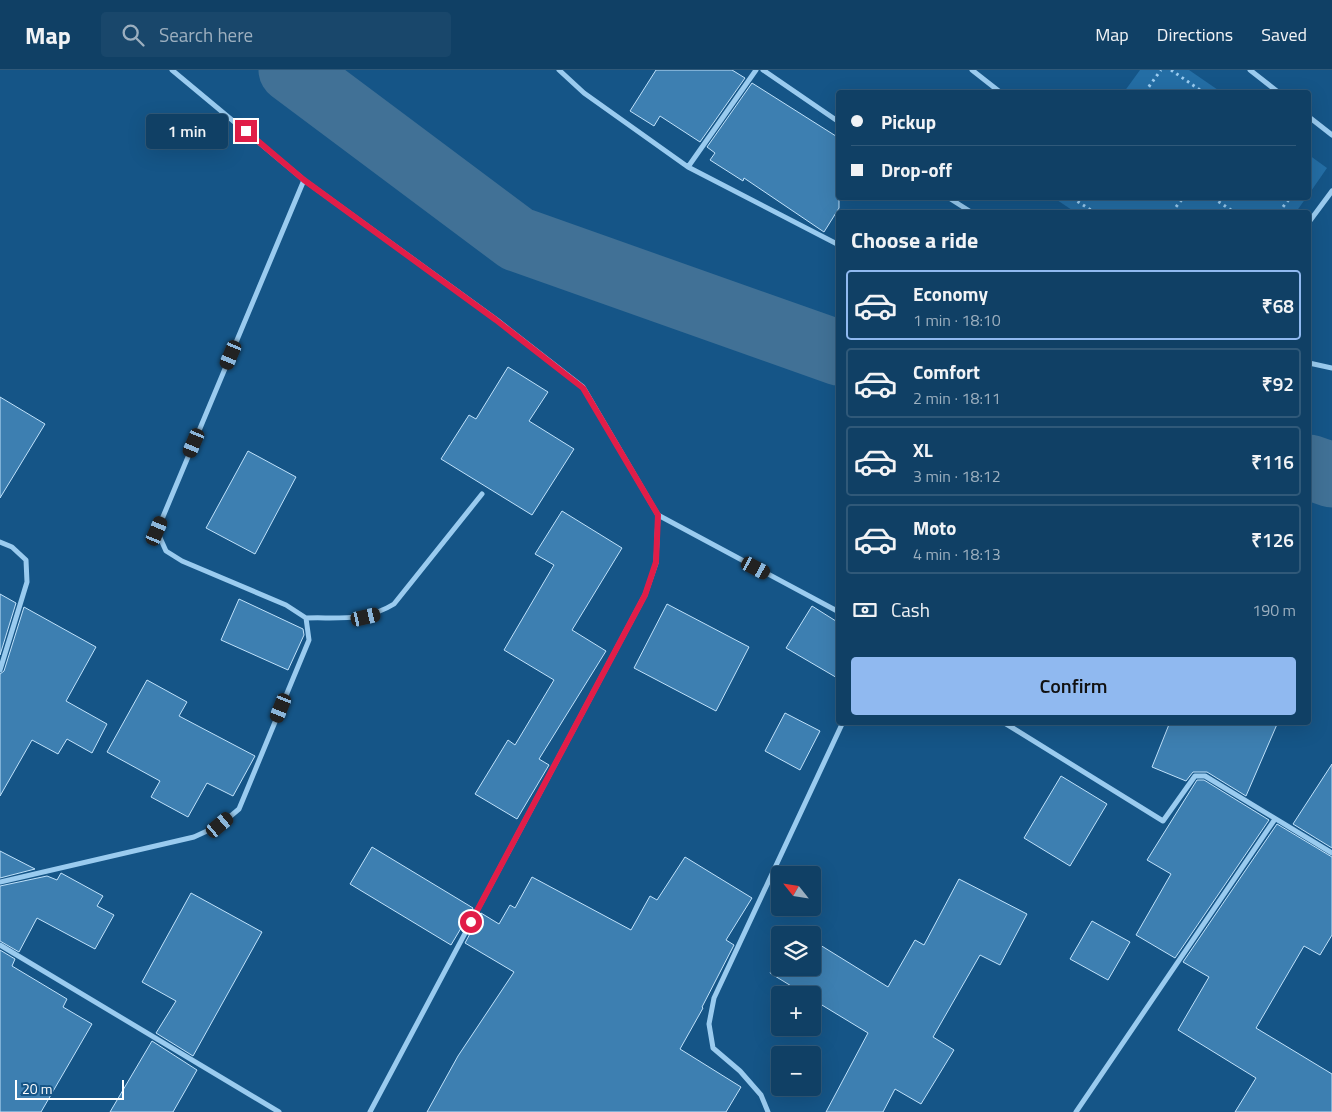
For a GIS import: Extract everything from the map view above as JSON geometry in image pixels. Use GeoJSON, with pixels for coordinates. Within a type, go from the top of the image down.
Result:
{"type":"FeatureCollection","features":[{"type":"Feature","properties":{"kind":"street"},"geometry":{"type":"LineString","coordinates":[[172,70],[304,180],[496,320],[583,388],[658,515],[836,610]]}},
{"type":"Feature","properties":{"kind":"street"},"geometry":{"type":"LineString","coordinates":[[559,70],[584,93],[688,167],[836,243]]}},
{"type":"Feature","properties":{"kind":"street"},"geometry":{"type":"LineString","coordinates":[[688,167],[756,70]]}},
{"type":"Feature","properties":{"kind":"street"},"geometry":{"type":"LineString","coordinates":[[763,70],[836,120]]}},
{"type":"Feature","properties":{"kind":"street"},"geometry":{"type":"LineString","coordinates":[[972,70],[997,90]]}},
{"type":"Feature","properties":{"kind":"street"},"geometry":{"type":"LineString","coordinates":[[1250,70],[1275,90]]}},
{"type":"Feature","properties":{"kind":"street"},"geometry":{"type":"LineString","coordinates":[[1311,119],[1332,135]]}},
{"type":"Feature","properties":{"kind":"street"},"geometry":{"type":"LineString","coordinates":[[304,180],[157,531],[166,551],[182,561],[286,605],[306,618],[366,617],[378,614],[394,604],[482,494]]}},
{"type":"Feature","properties":{"kind":"street"},"geometry":{"type":"LineString","coordinates":[[1311,219],[1332,191]]}},
{"type":"Feature","properties":{"kind":"street"},"geometry":{"type":"LineString","coordinates":[[952,200],[968,210]]}},
{"type":"Feature","properties":{"kind":"street"},"geometry":{"type":"LineString","coordinates":[[1311,363],[1332,368]]}},
{"type":"Feature","properties":{"kind":"street"},"geometry":{"type":"LineString","coordinates":[[370,1112],[645,595],[656,562],[658,515]]}},
{"type":"Feature","properties":{"kind":"street"},"geometry":{"type":"LineString","coordinates":[[0,542],[12,547],[26,560],[26,582],[0,670]]}},
{"type":"Feature","properties":{"kind":"street"},"geometry":{"type":"LineString","coordinates":[[0,882],[194,837],[220,825],[239,809],[308,640],[306,618]]}},
{"type":"Feature","properties":{"kind":"street"},"geometry":{"type":"LineString","coordinates":[[768,1112],[761,1095],[740,1071],[713,1048],[709,1024],[714,998],[842,725]]}},
{"type":"Feature","properties":{"kind":"street"},"geometry":{"type":"LineString","coordinates":[[1008,725],[1163,821],[1195,776],[1204,776],[1332,853]]}},
{"type":"Feature","properties":{"kind":"street"},"geometry":{"type":"LineString","coordinates":[[1076,1112],[1275,819]]}},
{"type":"Feature","properties":{"kind":"street"},"geometry":{"type":"LineString","coordinates":[[0,945],[279,1112]]}},
{"type":"Feature","properties":{"kind":"path"},"geometry":{"type":"LineString","coordinates":[[1146,90],[1161,70]]}},
{"type":"Feature","properties":{"kind":"path"},"geometry":{"type":"LineString","coordinates":[[1171,70],[1200,90]]}},
{"type":"Feature","properties":{"kind":"path"},"geometry":{"type":"LineString","coordinates":[[1075,200],[1091,210]]}},
{"type":"Feature","properties":{"kind":"path"},"geometry":{"type":"LineString","coordinates":[[1174,210],[1181,200]]}},
{"type":"Feature","properties":{"kind":"path"},"geometry":{"type":"LineString","coordinates":[[1216,200],[1231,210]]}},
{"type":"Feature","properties":{"kind":"path"},"geometry":{"type":"LineString","coordinates":[[1281,210],[1288,200]]}},
{"type":"Feature","properties":{"kind":"shaded area"},"geometry":{"type":"Polygon","coordinates":[[[1140,70],[1189,70],[1218,90],[1125,90],[1140,70]]]}},
{"type":"Feature","properties":{"kind":"shaded area"},"geometry":{"type":"Polygon","coordinates":[[[1311,156],[1327,168],[1311,191],[1311,156]]]}},
{"type":"Feature","properties":{"kind":"shaded area"},"geometry":{"type":"Polygon","coordinates":[[[1057,200],[1305,200],[1297,210],[1072,210],[1057,200]]]}},
{"type":"Feature","properties":{"kind":"building"},"geometry":{"type":"Polygon","coordinates":[[[656,70],[732,70],[745,78],[700,142],[660,116],[654,126],[630,111],[656,70]]]}},
{"type":"Feature","properties":{"kind":"building"},"geometry":{"type":"Polygon","coordinates":[[[752,83],[836,136],[836,200],[839,200],[839,208],[824,232],[744,178],[743,181],[710,160],[715,153],[707,147],[752,83]]]}},
{"type":"Feature","properties":{"kind":"building"},"geometry":{"type":"Polygon","coordinates":[[[508,367],[548,392],[529,421],[574,449],[532,515],[441,459],[469,415],[476,419],[508,367]]]}},
{"type":"Feature","properties":{"kind":"building"},"geometry":{"type":"Polygon","coordinates":[[[0,397],[45,424],[0,498],[0,397]]]}},
{"type":"Feature","properties":{"kind":"building"},"geometry":{"type":"Polygon","coordinates":[[[248,451],[296,477],[255,554],[206,528],[248,451]]]}},
{"type":"Feature","properties":{"kind":"building"},"geometry":{"type":"Polygon","coordinates":[[[562,511],[622,548],[572,630],[606,651],[539,759],[549,765],[517,819],[475,794],[508,740],[515,745],[554,680],[504,650],[554,565],[535,554],[562,511]]]}},
{"type":"Feature","properties":{"kind":"building"},"geometry":{"type":"Polygon","coordinates":[[[0,594],[16,603],[0,655],[0,594]]]}},
{"type":"Feature","properties":{"kind":"building"},"geometry":{"type":"Polygon","coordinates":[[[239,599],[303,629],[304,635],[288,670],[221,640],[239,599]]]}},
{"type":"Feature","properties":{"kind":"building"},"geometry":{"type":"Polygon","coordinates":[[[667,604],[749,647],[716,711],[634,668],[667,604]]]}},
{"type":"Feature","properties":{"kind":"building"},"geometry":{"type":"Polygon","coordinates":[[[812,606],[836,621],[836,677],[786,648],[812,606]]]}},
{"type":"Feature","properties":{"kind":"building"},"geometry":{"type":"Polygon","coordinates":[[[24,607],[96,647],[66,701],[107,724],[92,753],[67,739],[58,754],[32,740],[0,796],[0,674],[4,671],[24,607]]]}},
{"type":"Feature","properties":{"kind":"building"},"geometry":{"type":"Polygon","coordinates":[[[147,680],[187,702],[179,716],[255,756],[233,796],[207,783],[188,817],[151,797],[160,781],[107,752],[147,680]]]}},
{"type":"Feature","properties":{"kind":"building"},"geometry":{"type":"Polygon","coordinates":[[[785,713],[820,731],[800,770],[765,751],[785,713]]]}},
{"type":"Feature","properties":{"kind":"building"},"geometry":{"type":"Polygon","coordinates":[[[1169,725],[1277,725],[1246,796],[1207,772],[1193,772],[1186,781],[1152,767],[1169,725]]]}},
{"type":"Feature","properties":{"kind":"building"},"geometry":{"type":"Polygon","coordinates":[[[1332,764],[1332,848],[1293,824],[1332,764]]]}},
{"type":"Feature","properties":{"kind":"building"},"geometry":{"type":"Polygon","coordinates":[[[1061,776],[1107,804],[1070,866],[1024,838],[1061,776]]]}},
{"type":"Feature","properties":{"kind":"building"},"geometry":{"type":"Polygon","coordinates":[[[1197,780],[1204,780],[1269,820],[1175,958],[1136,935],[1171,874],[1147,860],[1197,780]]]}},
{"type":"Feature","properties":{"kind":"building"},"geometry":{"type":"Polygon","coordinates":[[[1277,824],[1332,857],[1332,935],[1320,955],[1304,946],[1256,1028],[1332,1074],[1332,1112],[1235,1112],[1256,1078],[1178,1030],[1209,977],[1183,962],[1277,824]]]}},
{"type":"Feature","properties":{"kind":"building"},"geometry":{"type":"Polygon","coordinates":[[[372,847],[473,908],[451,945],[350,884],[372,847]]]}},
{"type":"Feature","properties":{"kind":"building"},"geometry":{"type":"Polygon","coordinates":[[[0,851],[35,869],[0,878],[0,851]]]}},
{"type":"Feature","properties":{"kind":"building"},"geometry":{"type":"Polygon","coordinates":[[[685,857],[752,898],[726,940],[734,945],[703,1008],[680,1049],[741,1087],[726,1112],[427,1112],[458,1056],[514,972],[465,943],[481,913],[499,924],[510,905],[515,908],[532,877],[631,930],[650,896],[657,900],[685,857]]]}},
{"type":"Feature","properties":{"kind":"building"},"geometry":{"type":"Polygon","coordinates":[[[61,873],[103,896],[97,906],[114,915],[95,949],[37,918],[19,952],[0,941],[0,886],[47,876],[57,880],[61,873]]]}},
{"type":"Feature","properties":{"kind":"building"},"geometry":{"type":"Polygon","coordinates":[[[959,879],[1027,914],[1000,965],[980,955],[933,1037],[954,1050],[921,1104],[895,1089],[883,1112],[826,1112],[868,1033],[821,1004],[821,986],[791,986],[775,976],[821,976],[821,946],[888,987],[915,940],[924,945],[959,879]]]}},
{"type":"Feature","properties":{"kind":"building"},"geometry":{"type":"Polygon","coordinates":[[[191,893],[262,932],[193,1056],[156,1033],[176,1001],[142,982],[191,893]]]}},
{"type":"Feature","properties":{"kind":"building"},"geometry":{"type":"Polygon","coordinates":[[[1092,921],[1130,942],[1108,980],[1070,959],[1092,921]]]}},
{"type":"Feature","properties":{"kind":"building"},"geometry":{"type":"Polygon","coordinates":[[[0,950],[15,959],[12,966],[67,999],[63,1007],[92,1024],[41,1112],[0,1112],[0,950]]]}},
{"type":"Feature","properties":{"kind":"building"},"geometry":{"type":"Polygon","coordinates":[[[152,1041],[197,1070],[173,1112],[110,1112],[152,1041]]]}},
{"type":"Feature","properties":{"kind":"waterway"},"geometry":{"type":"LineString","coordinates":[[291,70],[517,239],[836,352]]}},
{"type":"Feature","properties":{"kind":"waterway"},"geometry":{"type":"LineString","coordinates":[[1311,468],[1332,475]]}},
{"type":"Feature","properties":{"kind":"route"},"geometry":{"type":"LineString","coordinates":[[246,131],[304,180],[496,320],[583,388],[658,515],[656,562],[645,595],[471,922]]}}]}
